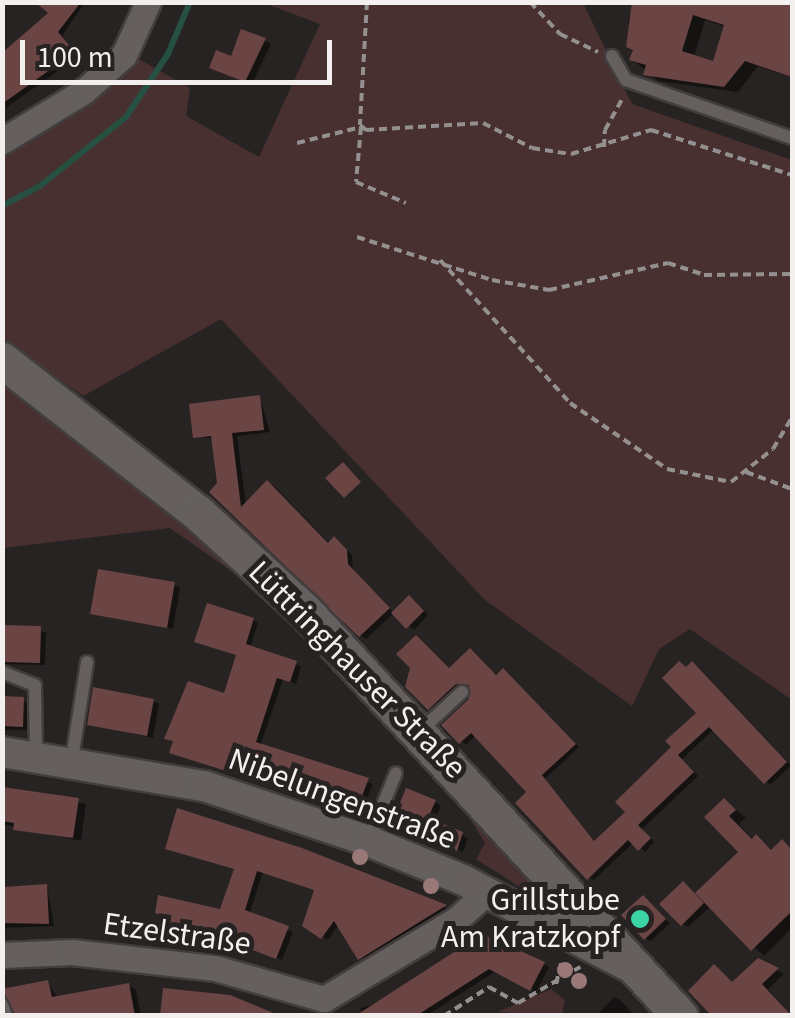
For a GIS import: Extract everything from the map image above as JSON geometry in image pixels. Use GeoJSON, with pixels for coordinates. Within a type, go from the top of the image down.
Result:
{"type":"FeatureCollection","features":[{"type":"Feature","properties":{"kind":"main road","name":"Lüttringhauser Straße"},"geometry":{"type":"LineString","coordinates":[[2,360],[198,513],[305,611],[680,1016]]}},
{"type":"Feature","properties":{"kind":"street"},"geometry":{"type":"LineString","coordinates":[[2,141],[84,91],[124,54],[148,2]]}},
{"type":"Feature","properties":{"kind":"street","name":"Nibelungenstraße"},"geometry":{"type":"LineString","coordinates":[[2,752],[72,759],[204,786],[368,841],[486,893],[639,972]]}},
{"type":"Feature","properties":{"kind":"street","name":"Etzelstraße"},"geometry":{"type":"LineString","coordinates":[[2,955],[72,952],[214,968],[328,998],[458,918],[486,893]]}},
{"type":"Feature","properties":{"kind":"lane"},"geometry":{"type":"LineString","coordinates":[[612,56],[626,80],[792,138]]}},
{"type":"Feature","properties":{"kind":"lane"},"geometry":{"type":"LineString","coordinates":[[72,759],[87,662]]}},
{"type":"Feature","properties":{"kind":"lane"},"geometry":{"type":"LineString","coordinates":[[2,672],[35,685],[36,754]]}},
{"type":"Feature","properties":{"kind":"lane"},"geometry":{"type":"LineString","coordinates":[[419,732],[462,692]]}},
{"type":"Feature","properties":{"kind":"lane"},"geometry":{"type":"LineString","coordinates":[[368,841],[396,772]]}},
{"type":"Feature","properties":{"kind":"lane"},"geometry":{"type":"LineString","coordinates":[[2,1005],[6,1016]]}},
{"type":"Feature","properties":{"kind":"path"},"geometry":{"type":"LineString","coordinates":[[367,2],[356,182],[406,203]]}},
{"type":"Feature","properties":{"kind":"path"},"geometry":{"type":"LineString","coordinates":[[530,2],[560,34],[612,56]]}},
{"type":"Feature","properties":{"kind":"path"},"geometry":{"type":"LineString","coordinates":[[604,147],[604,130],[624,98]]}},
{"type":"Feature","properties":{"kind":"path"},"geometry":{"type":"LineString","coordinates":[[297,143],[361,127],[483,123],[532,148],[570,154],[651,130],[792,175]]}},
{"type":"Feature","properties":{"kind":"path"},"geometry":{"type":"LineString","coordinates":[[357,237],[440,260],[492,280],[549,290],[668,263],[704,275],[792,274]]}},
{"type":"Feature","properties":{"kind":"path"},"geometry":{"type":"LineString","coordinates":[[440,260],[570,403],[667,469],[716,483],[745,472],[774,449],[792,417]]}},
{"type":"Feature","properties":{"kind":"path"},"geometry":{"type":"LineString","coordinates":[[745,472],[792,489]]}},
{"type":"Feature","properties":{"kind":"path"},"geometry":{"type":"LineString","coordinates":[[444,1016],[489,986],[518,1002],[600,953]]}},
{"type":"Feature","properties":{"kind":"shaded area"},"geometry":{"type":"Polygon","coordinates":[[[264,3],[583,3],[632,104],[792,160],[792,700],[690,629],[659,649],[632,706],[485,600],[221,319],[83,396],[3,339],[3,148],[130,54],[190,88],[186,116],[259,157],[320,24],[264,3]]]}},
{"type":"Feature","properties":{"kind":"shaded area"},"geometry":{"type":"Polygon","coordinates":[[[3,383],[66,426],[260,591],[170,528],[3,548],[3,383]]]}},
{"type":"Feature","properties":{"kind":"shaded area"},"geometry":{"type":"Polygon","coordinates":[[[458,799],[561,906],[557,911],[476,859],[485,843],[458,799]]]}},
{"type":"Feature","properties":{"kind":"shaded area"},"geometry":{"type":"Polygon","coordinates":[[[551,989],[565,1000],[562,1015],[498,1012],[551,989]]]}},
{"type":"Feature","properties":{"kind":"building"},"geometry":{"type":"Polygon","coordinates":[[[35,2],[81,2],[58,32],[75,52],[2,104],[2,53],[48,13],[35,2]]]}},
{"type":"Feature","properties":{"kind":"building"},"geometry":{"type":"Polygon","coordinates":[[[632,2],[792,2],[792,77],[745,61],[724,87],[643,75],[646,65],[629,60],[633,50],[626,47],[632,2]],[[693,15],[682,51],[713,61],[724,25],[693,15]]]}},
{"type":"Feature","properties":{"kind":"building"},"geometry":{"type":"Polygon","coordinates":[[[241,29],[266,38],[245,82],[209,68],[216,50],[231,56],[241,29]]]}},
{"type":"Feature","properties":{"kind":"building"},"geometry":{"type":"Polygon","coordinates":[[[260,395],[264,430],[232,433],[241,507],[267,480],[328,543],[334,536],[347,550],[348,564],[390,608],[359,637],[209,492],[217,483],[211,436],[193,438],[189,404],[260,395]]]}},
{"type":"Feature","properties":{"kind":"building"},"geometry":{"type":"Polygon","coordinates":[[[343,462],[361,482],[344,498],[325,478],[343,462]]]}},
{"type":"Feature","properties":{"kind":"building"},"geometry":{"type":"Polygon","coordinates":[[[98,569],[175,582],[167,628],[90,614],[98,569]]]}},
{"type":"Feature","properties":{"kind":"building"},"geometry":{"type":"Polygon","coordinates":[[[409,595],[424,611],[406,629],[391,613],[409,595]]]}},
{"type":"Feature","properties":{"kind":"building"},"geometry":{"type":"Polygon","coordinates":[[[207,603],[254,618],[246,644],[297,661],[290,682],[277,678],[256,742],[369,778],[356,812],[169,753],[173,741],[164,739],[188,681],[224,693],[236,655],[194,642],[207,603]]]}},
{"type":"Feature","properties":{"kind":"building"},"geometry":{"type":"Polygon","coordinates":[[[2,625],[41,626],[40,663],[2,662],[2,625]]]}},
{"type":"Feature","properties":{"kind":"building"},"geometry":{"type":"Polygon","coordinates":[[[416,635],[449,668],[470,648],[496,675],[503,668],[576,744],[542,775],[594,841],[625,812],[615,802],[671,747],[665,741],[696,713],[662,678],[679,661],[686,667],[692,661],[787,762],[764,784],[709,727],[678,755],[694,772],[638,825],[651,838],[638,851],[628,840],[587,880],[515,803],[526,792],[471,733],[459,744],[441,725],[469,699],[469,685],[456,684],[428,710],[405,687],[410,668],[396,654],[416,635]]]}},
{"type":"Feature","properties":{"kind":"building"},"geometry":{"type":"Polygon","coordinates":[[[93,687],[154,699],[147,736],[87,725],[93,687]]]}},
{"type":"Feature","properties":{"kind":"building"},"geometry":{"type":"Polygon","coordinates":[[[2,696],[24,697],[23,727],[2,726],[2,696]]]}},
{"type":"Feature","properties":{"kind":"building"},"geometry":{"type":"Polygon","coordinates":[[[2,787],[79,798],[73,838],[13,830],[14,823],[2,821],[2,787]]]}},
{"type":"Feature","properties":{"kind":"building"},"geometry":{"type":"Polygon","coordinates":[[[406,788],[436,800],[428,818],[463,832],[457,851],[391,825],[406,788]]]}},
{"type":"Feature","properties":{"kind":"building"},"geometry":{"type":"Polygon","coordinates":[[[724,798],[736,810],[729,816],[752,839],[756,834],[771,850],[782,839],[792,850],[792,911],[751,951],[695,893],[738,852],[704,817],[724,798]]]}},
{"type":"Feature","properties":{"kind":"building"},"geometry":{"type":"Polygon","coordinates":[[[177,808],[302,848],[447,905],[358,960],[334,921],[321,939],[302,926],[314,890],[257,871],[245,910],[289,926],[276,959],[234,943],[231,952],[157,936],[163,916],[155,913],[158,895],[220,909],[234,869],[165,849],[177,808]]]}},
{"type":"Feature","properties":{"kind":"building"},"geometry":{"type":"Polygon","coordinates":[[[683,881],[704,903],[681,926],[659,904],[683,881]]]}},
{"type":"Feature","properties":{"kind":"building"},"geometry":{"type":"Polygon","coordinates":[[[47,884],[49,924],[2,923],[4,887],[47,884]]]}},
{"type":"Feature","properties":{"kind":"building"},"geometry":{"type":"Polygon","coordinates":[[[643,895],[666,919],[644,940],[621,915],[643,895]]]}},
{"type":"Feature","properties":{"kind":"building"},"geometry":{"type":"Polygon","coordinates":[[[482,934],[545,962],[530,991],[489,969],[416,1016],[355,1016],[482,934]]]}},
{"type":"Feature","properties":{"kind":"building"},"geometry":{"type":"Polygon","coordinates":[[[758,958],[779,968],[762,984],[792,1016],[712,1016],[688,991],[714,964],[732,982],[758,958]]]}},
{"type":"Feature","properties":{"kind":"building"},"geometry":{"type":"Polygon","coordinates":[[[48,980],[52,997],[129,983],[135,1016],[16,1016],[2,989],[48,980]]]}},
{"type":"Feature","properties":{"kind":"building"},"geometry":{"type":"Polygon","coordinates":[[[163,988],[230,995],[281,1016],[160,1016],[163,988]]]}},
{"type":"Feature","properties":{"kind":"waterway"},"geometry":{"type":"LineString","coordinates":[[2,206],[40,186],[126,117],[168,54],[190,2]]}},
{"type":"Feature","properties":{"kind":"place","name":"Grillstube Am Kratzkopf"},"geometry":{"type":"Point","coordinates":[640,919]}}]}
